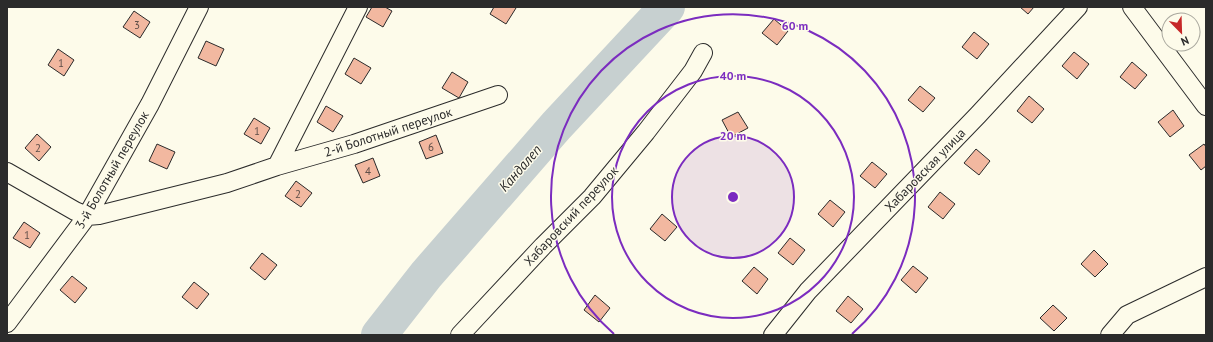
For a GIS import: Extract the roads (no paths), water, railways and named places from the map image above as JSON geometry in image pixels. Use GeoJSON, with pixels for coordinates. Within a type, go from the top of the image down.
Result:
{"type":"FeatureCollection","features":[{"type":"Feature","properties":{"kind":"street","name":"3-й Болотный переулок"},"geometry":{"type":"LineString","coordinates":[[7,322],[87,216],[150,104],[199,7]]}},
{"type":"Feature","properties":{"kind":"street"},"geometry":{"type":"LineString","coordinates":[[277,166],[358,7]]}},
{"type":"Feature","properties":{"kind":"street","name":"Хабаровская улица"},"geometry":{"type":"LineString","coordinates":[[773,335],[808,291],[978,115],[1078,7]]}},
{"type":"Feature","properties":{"kind":"street"},"geometry":{"type":"LineString","coordinates":[[1132,7],[1206,106]]}},
{"type":"Feature","properties":{"kind":"street","name":"Хабаровский переулок"},"geometry":{"type":"LineString","coordinates":[[460,335],[543,246],[592,197],[646,132],[693,71],[703,53]]}},
{"type":"Feature","properties":{"kind":"street","name":"2-й Болотный переулок"},"geometry":{"type":"LineString","coordinates":[[87,216],[99,216],[221,185],[277,166],[354,144],[498,95]]}},
{"type":"Feature","properties":{"kind":"street"},"geometry":{"type":"LineString","coordinates":[[7,172],[74,211],[87,216]]}},
{"type":"Feature","properties":{"kind":"street"},"geometry":{"type":"LineString","coordinates":[[1110,335],[1127,315],[1206,277]]}},
{"type":"Feature","properties":{"kind":"waterway","name":"Кандалеп"},"geometry":{"type":"LineString","coordinates":[[379,335],[426,275],[556,126],[667,7]]}}]}
